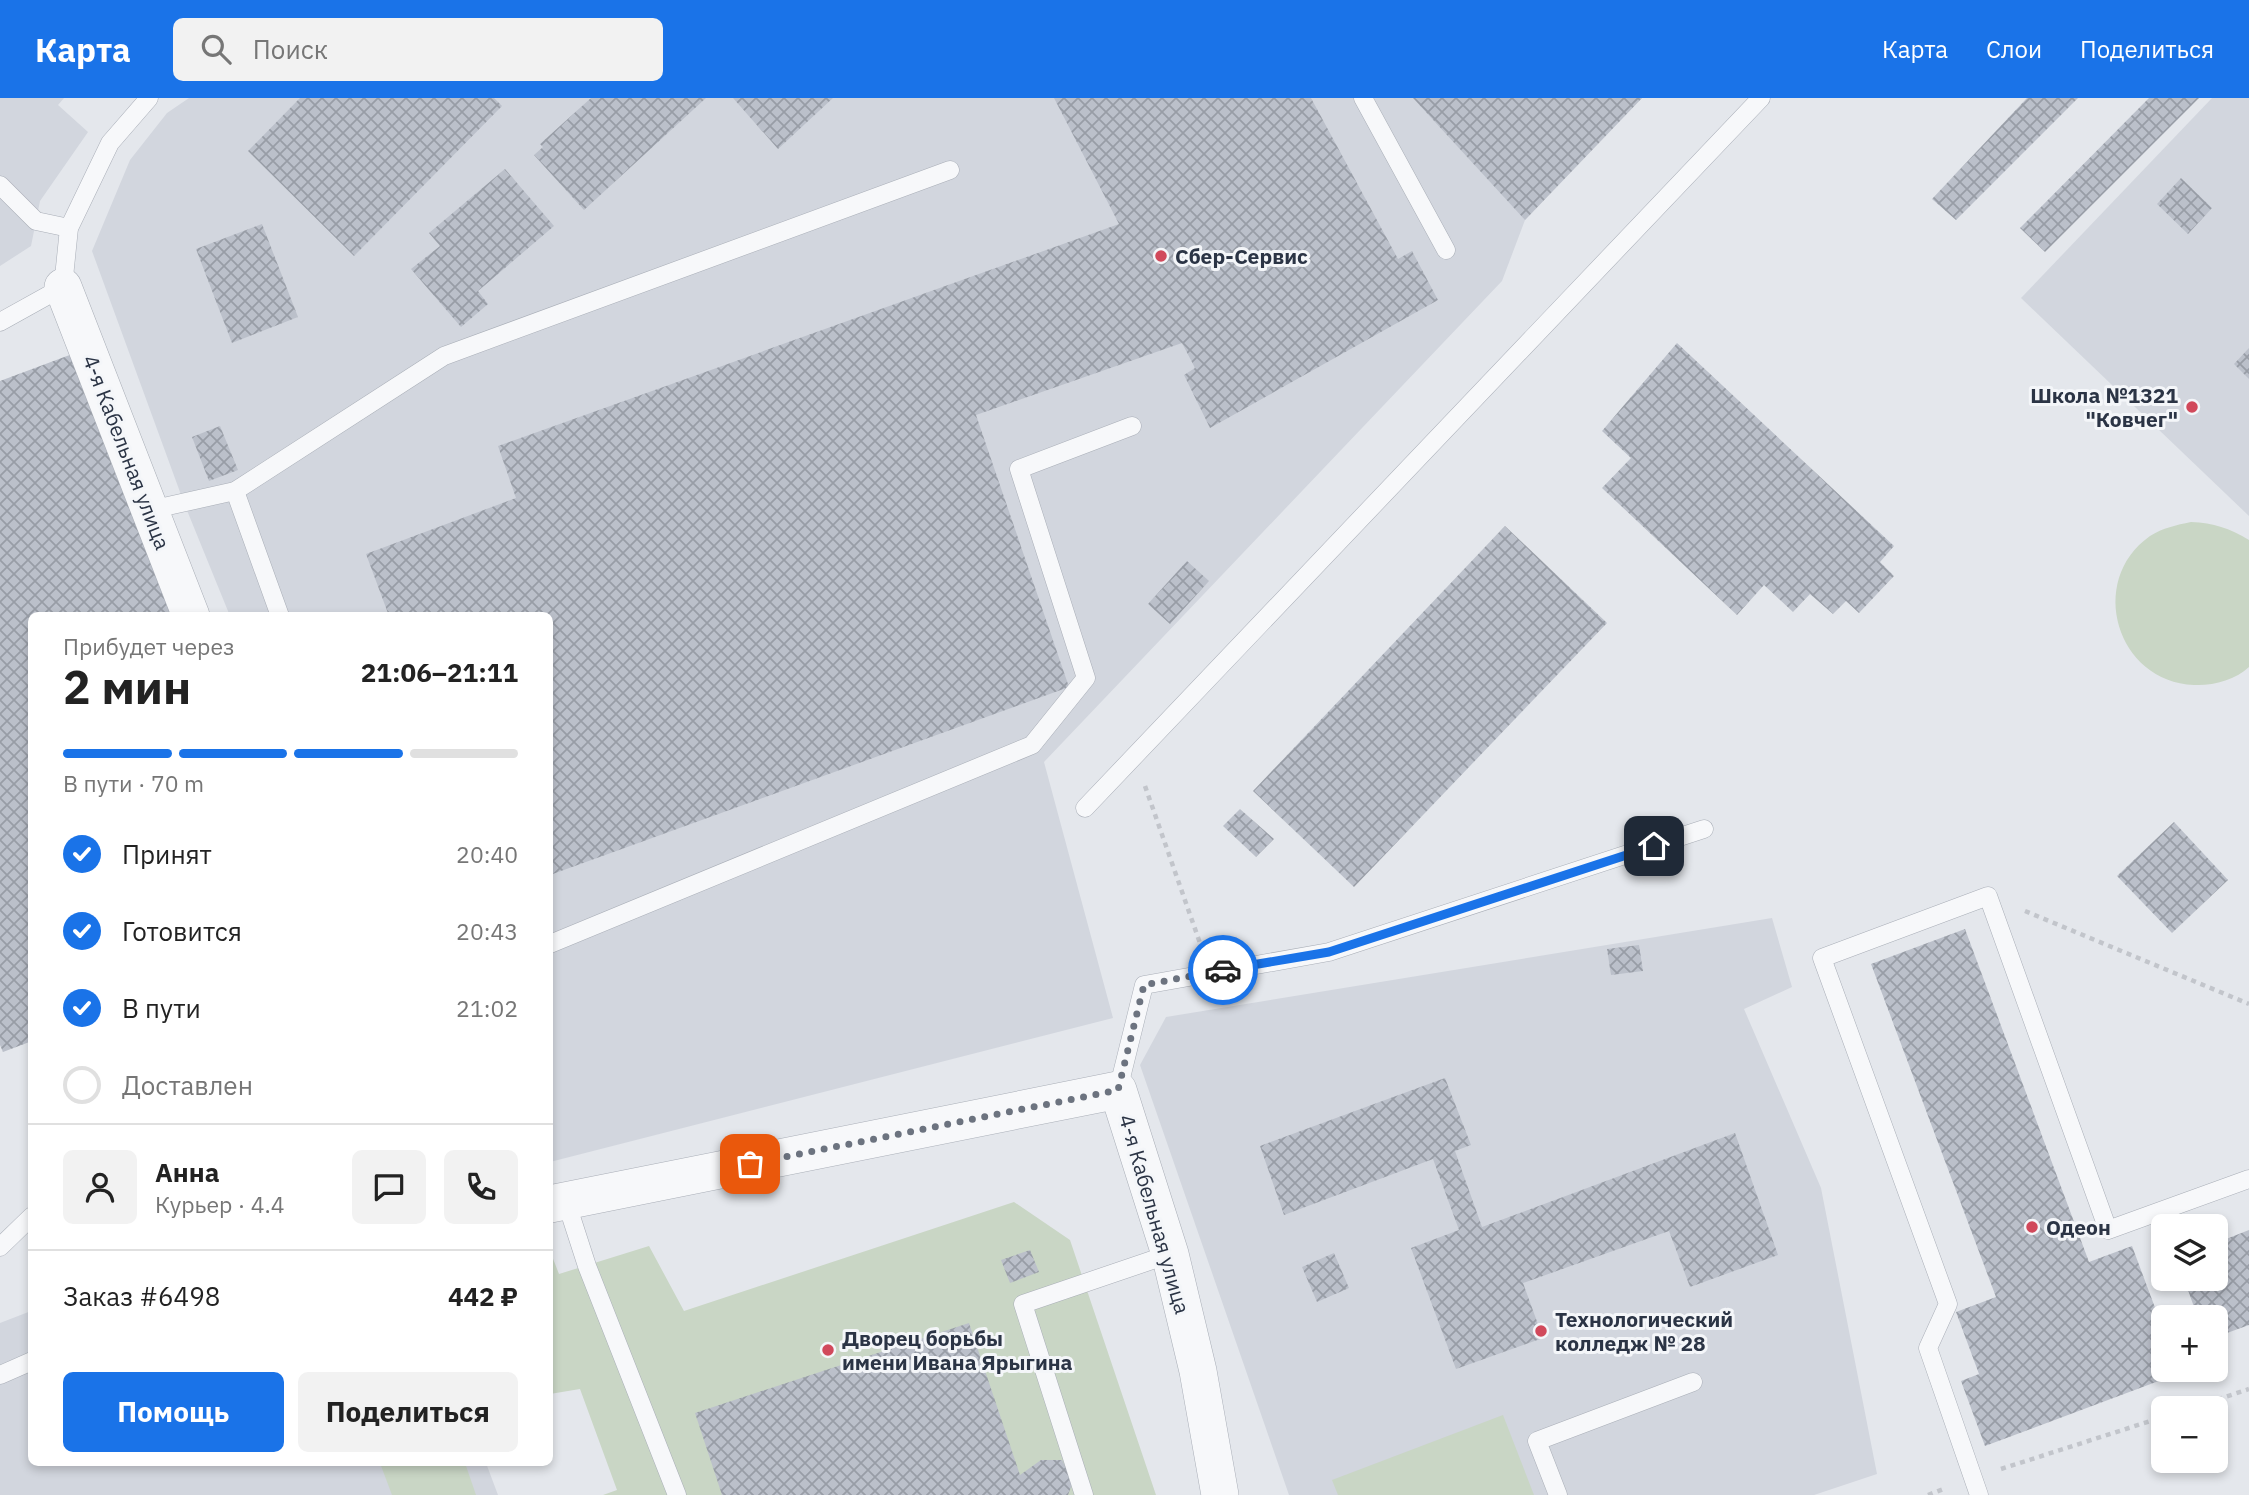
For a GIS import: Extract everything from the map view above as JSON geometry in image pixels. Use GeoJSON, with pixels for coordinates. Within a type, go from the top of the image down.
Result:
{"type":"FeatureCollection","features":[{"type":"Feature","properties":{"kind":"street","name":"4-я Кабельная улица"},"geometry":{"type":"LineString","coordinates":[[63,287],[189,612]]}},
{"type":"Feature","properties":{"kind":"street","name":"4-я Кабельная улица"},"geometry":{"type":"LineString","coordinates":[[558,1203],[1118,1090],[1170,1254],[1198,1371],[1220,1495]]}},
{"type":"Feature","properties":{"kind":"lane"},"geometry":{"type":"LineString","coordinates":[[0,322],[63,287],[69,228],[110,143],[149,98]]}},
{"type":"Feature","properties":{"kind":"lane"},"geometry":{"type":"LineString","coordinates":[[1363,98],[1446,250]]}},
{"type":"Feature","properties":{"kind":"lane"},"geometry":{"type":"LineString","coordinates":[[1084,808],[1761,98]]}},
{"type":"Feature","properties":{"kind":"lane"},"geometry":{"type":"LineString","coordinates":[[150,510],[235,491],[444,356],[950,170]]}},
{"type":"Feature","properties":{"kind":"lane"},"geometry":{"type":"LineString","coordinates":[[0,185],[36,222],[69,228]]}},
{"type":"Feature","properties":{"kind":"lane"},"geometry":{"type":"LineString","coordinates":[[553,943],[1032,745],[1086,678],[1019,469],[1132,426]]}},
{"type":"Feature","properties":{"kind":"lane"},"geometry":{"type":"LineString","coordinates":[[235,491],[279,612]]}},
{"type":"Feature","properties":{"kind":"lane"},"geometry":{"type":"LineString","coordinates":[[1118,1090],[1144,985],[1329,952],[1704,830]]}},
{"type":"Feature","properties":{"kind":"lane"},"geometry":{"type":"LineString","coordinates":[[1977,1487],[1928,1348],[1948,1304],[1822,958],[1988,896],[2108,1230],[2249,1179]]}},
{"type":"Feature","properties":{"kind":"lane"},"geometry":{"type":"LineString","coordinates":[[558,1203],[587,1266],[677,1495]]}},
{"type":"Feature","properties":{"kind":"lane"},"geometry":{"type":"LineString","coordinates":[[0,1247],[28,1220]]}},
{"type":"Feature","properties":{"kind":"lane"},"geometry":{"type":"LineString","coordinates":[[1084,1495],[1023,1304],[1170,1254]]}},
{"type":"Feature","properties":{"kind":"lane"},"geometry":{"type":"LineString","coordinates":[[0,1375],[28,1363]]}},
{"type":"Feature","properties":{"kind":"lane"},"geometry":{"type":"LineString","coordinates":[[1558,1495],[1537,1441],[1693,1381]]}},
{"type":"Feature","properties":{"kind":"path"},"geometry":{"type":"LineString","coordinates":[[1134,755],[1211,972]]}},
{"type":"Feature","properties":{"kind":"path"},"geometry":{"type":"LineString","coordinates":[[1988,896],[2249,1004]]}},
{"type":"Feature","properties":{"kind":"path"},"geometry":{"type":"LineString","coordinates":[[2228,1397],[2249,1390]]}},
{"type":"Feature","properties":{"kind":"path"},"geometry":{"type":"LineString","coordinates":[[1928,1495],[1977,1487],[2151,1422]]}},
{"type":"Feature","properties":{"kind":"shaded area"},"geometry":{"type":"Polygon","coordinates":[[[0,98],[64,98],[58,105],[88,132],[40,201],[31,246],[0,266],[0,98]]]}},
{"type":"Feature","properties":{"kind":"shaded area"},"geometry":{"type":"Polygon","coordinates":[[[189,98],[1642,98],[1525,220],[1502,281],[1044,762],[1113,1018],[553,1161],[553,612],[228,612],[184,503],[92,251],[130,160],[167,113],[189,98]]]}},
{"type":"Feature","properties":{"kind":"shaded area","name":"Школа №1321 \"Ковчег\""},"geometry":{"type":"Polygon","coordinates":[[[2212,98],[2249,98],[2249,516],[2021,298],[2212,98]]]}},
{"type":"Feature","properties":{"kind":"shaded area","name":"Технологический колледж № 28"},"geometry":{"type":"Polygon","coordinates":[[[1772,918],[1792,987],[1744,1009],[1821,1188],[1877,1474],[1814,1495],[1289,1495],[1140,1065],[1166,1017],[1772,918]]]}},
{"type":"Feature","properties":{"kind":"shaded area"},"geometry":{"type":"Polygon","coordinates":[[[28,1312],[28,1466],[487,1466],[498,1495],[0,1495],[0,1323],[28,1312]]]}},
{"type":"Feature","properties":{"kind":"green space"},"geometry":{"type":"Polygon","coordinates":[[[2191,522],[2221,527],[2249,540],[2249,667],[2230,679],[2194,685],[2167,680],[2146,667],[2129,648],[2119,626],[2115,602],[2119,578],[2130,555],[2155,533],[2191,522]]]}},
{"type":"Feature","properties":{"kind":"green space","name":"Дворец борьбы имени Ивана Ярыгина"},"geometry":{"type":"Polygon","coordinates":[[[1014,1202],[1070,1240],[1156,1495],[603,1495],[617,1490],[580,1389],[553,1394],[553,1259],[559,1274],[649,1246],[684,1311],[1014,1202]]]}},
{"type":"Feature","properties":{"kind":"green space"},"geometry":{"type":"Polygon","coordinates":[[[1503,1415],[1534,1495],[1338,1495],[1332,1480],[1503,1415]]]}},
{"type":"Feature","properties":{"kind":"green space"},"geometry":{"type":"Polygon","coordinates":[[[381,1466],[466,1466],[476,1495],[392,1495],[381,1466]]]}},
{"type":"Feature","properties":{"kind":"building"},"geometry":{"type":"Polygon","coordinates":[[[300,98],[494,98],[502,106],[354,256],[248,151],[300,98]]]}},
{"type":"Feature","properties":{"kind":"building"},"geometry":{"type":"Polygon","coordinates":[[[591,98],[706,98],[584,210],[534,155],[543,147],[540,144],[591,98]]]}},
{"type":"Feature","properties":{"kind":"building"},"geometry":{"type":"Polygon","coordinates":[[[733,98],[833,98],[778,149],[733,98]]]}},
{"type":"Feature","properties":{"kind":"building"},"geometry":{"type":"Polygon","coordinates":[[[1054,98],[1311,98],[1398,259],[1412,251],[1438,300],[1210,428],[1184,375],[1195,368],[1182,343],[976,415],[1069,687],[553,874],[553,612],[388,612],[366,554],[516,498],[498,446],[1119,224],[1054,98]]]}},
{"type":"Feature","properties":{"kind":"building"},"geometry":{"type":"Polygon","coordinates":[[[1413,98],[1642,98],[1525,220],[1413,98]]]}},
{"type":"Feature","properties":{"kind":"building"},"geometry":{"type":"Polygon","coordinates":[[[2027,98],[2078,98],[1956,220],[1932,199],[2027,98]]]}},
{"type":"Feature","properties":{"kind":"building"},"geometry":{"type":"Polygon","coordinates":[[[2149,98],[2199,98],[2045,252],[2020,228],[2149,98]]]}},
{"type":"Feature","properties":{"kind":"building"},"geometry":{"type":"Polygon","coordinates":[[[505,169],[554,226],[478,291],[488,304],[461,327],[411,269],[440,246],[429,233],[505,169]]]}},
{"type":"Feature","properties":{"kind":"building"},"geometry":{"type":"Polygon","coordinates":[[[2181,178],[2212,208],[2188,234],[2157,204],[2181,178]]]}},
{"type":"Feature","properties":{"kind":"building"},"geometry":{"type":"Polygon","coordinates":[[[262,224],[298,317],[232,343],[196,249],[262,224]]]}},
{"type":"Feature","properties":{"kind":"building"},"geometry":{"type":"Polygon","coordinates":[[[1677,343],[1894,546],[1880,562],[1894,576],[1859,613],[1846,601],[1833,614],[1810,594],[1793,612],[1764,585],[1737,615],[1602,488],[1631,458],[1602,431],[1677,343]]]}},
{"type":"Feature","properties":{"kind":"building"},"geometry":{"type":"Polygon","coordinates":[[[2249,348],[2249,379],[2234,364],[2249,348]]]}},
{"type":"Feature","properties":{"kind":"building"},"geometry":{"type":"Polygon","coordinates":[[[75,353],[171,612],[28,612],[28,1043],[3,1052],[0,1045],[0,381],[75,353]]]}},
{"type":"Feature","properties":{"kind":"building"},"geometry":{"type":"Polygon","coordinates":[[[220,426],[238,470],[209,481],[192,437],[220,426]]]}},
{"type":"Feature","properties":{"kind":"building"},"geometry":{"type":"Polygon","coordinates":[[[1505,526],[1607,623],[1354,887],[1253,791],[1505,526]]]}},
{"type":"Feature","properties":{"kind":"building"},"geometry":{"type":"Polygon","coordinates":[[[1187,561],[1209,581],[1170,624],[1148,604],[1187,561]]]}},
{"type":"Feature","properties":{"kind":"building"},"geometry":{"type":"Polygon","coordinates":[[[1240,809],[1274,839],[1256,857],[1223,826],[1240,809]]]}},
{"type":"Feature","properties":{"kind":"building"},"geometry":{"type":"Polygon","coordinates":[[[2174,822],[2228,880],[2172,933],[2117,876],[2174,822]]]}},
{"type":"Feature","properties":{"kind":"building"},"geometry":{"type":"Polygon","coordinates":[[[1965,929],[2089,1262],[2132,1246],[2154,1305],[2151,1305],[2151,1382],[2156,1382],[1985,1446],[1961,1381],[1979,1374],[1956,1312],[1996,1297],[1871,964],[1965,929]]]}},
{"type":"Feature","properties":{"kind":"building"},"geometry":{"type":"Polygon","coordinates":[[[1639,945],[1643,971],[1611,975],[1607,949],[1639,945]]]}},
{"type":"Feature","properties":{"kind":"building"},"geometry":{"type":"Polygon","coordinates":[[[1445,1078],[1471,1145],[1455,1151],[1482,1227],[1735,1133],[1778,1255],[1690,1287],[1669,1231],[1523,1283],[1543,1338],[1456,1369],[1411,1248],[1459,1230],[1433,1159],[1284,1215],[1260,1146],[1445,1078]]]}},
{"type":"Feature","properties":{"kind":"building"},"geometry":{"type":"Polygon","coordinates":[[[2249,1230],[2249,1325],[2228,1333],[2228,1305],[2193,1305],[2188,1291],[2228,1291],[2228,1238],[2249,1230]]]}},
{"type":"Feature","properties":{"kind":"building"},"geometry":{"type":"Polygon","coordinates":[[[1030,1250],[1039,1272],[1010,1283],[1001,1260],[1030,1250]]]}},
{"type":"Feature","properties":{"kind":"building"},"geometry":{"type":"Polygon","coordinates":[[[1334,1253],[1349,1288],[1317,1302],[1302,1267],[1334,1253]]]}},
{"type":"Feature","properties":{"kind":"building"},"geometry":{"type":"Polygon","coordinates":[[[969,1323],[1020,1475],[1041,1460],[1062,1460],[1073,1482],[1068,1495],[722,1495],[695,1413],[969,1323]]]}},
{"type":"Feature","properties":{"kind":"way so far"},"geometry":{"type":"LineString","coordinates":[[750,1164],[1118,1090],[1144,985],[1223,970]]}},
{"type":"Feature","properties":{"kind":"place","name":"Сбер-Сервис"},"geometry":{"type":"Point","coordinates":[1161,256]}},
{"type":"Feature","properties":{"kind":"place","name":"Школа №1321 \"Ковчег\""},"geometry":{"type":"Point","coordinates":[2192,407]}},
{"type":"Feature","properties":{"kind":"place","name":"Одеон"},"geometry":{"type":"Point","coordinates":[2032,1227]}},
{"type":"Feature","properties":{"kind":"place","name":"Технологический колледж № 28"},"geometry":{"type":"Point","coordinates":[1541,1331]}},
{"type":"Feature","properties":{"kind":"place","name":"Дворец борьбы имени Ивана Ярыгина"},"geometry":{"type":"Point","coordinates":[828,1350]}},
{"type":"Feature","properties":{"kind":"route"},"geometry":{"type":"LineString","coordinates":[[1223,970],[1329,952],[1654,846]]}}]}
